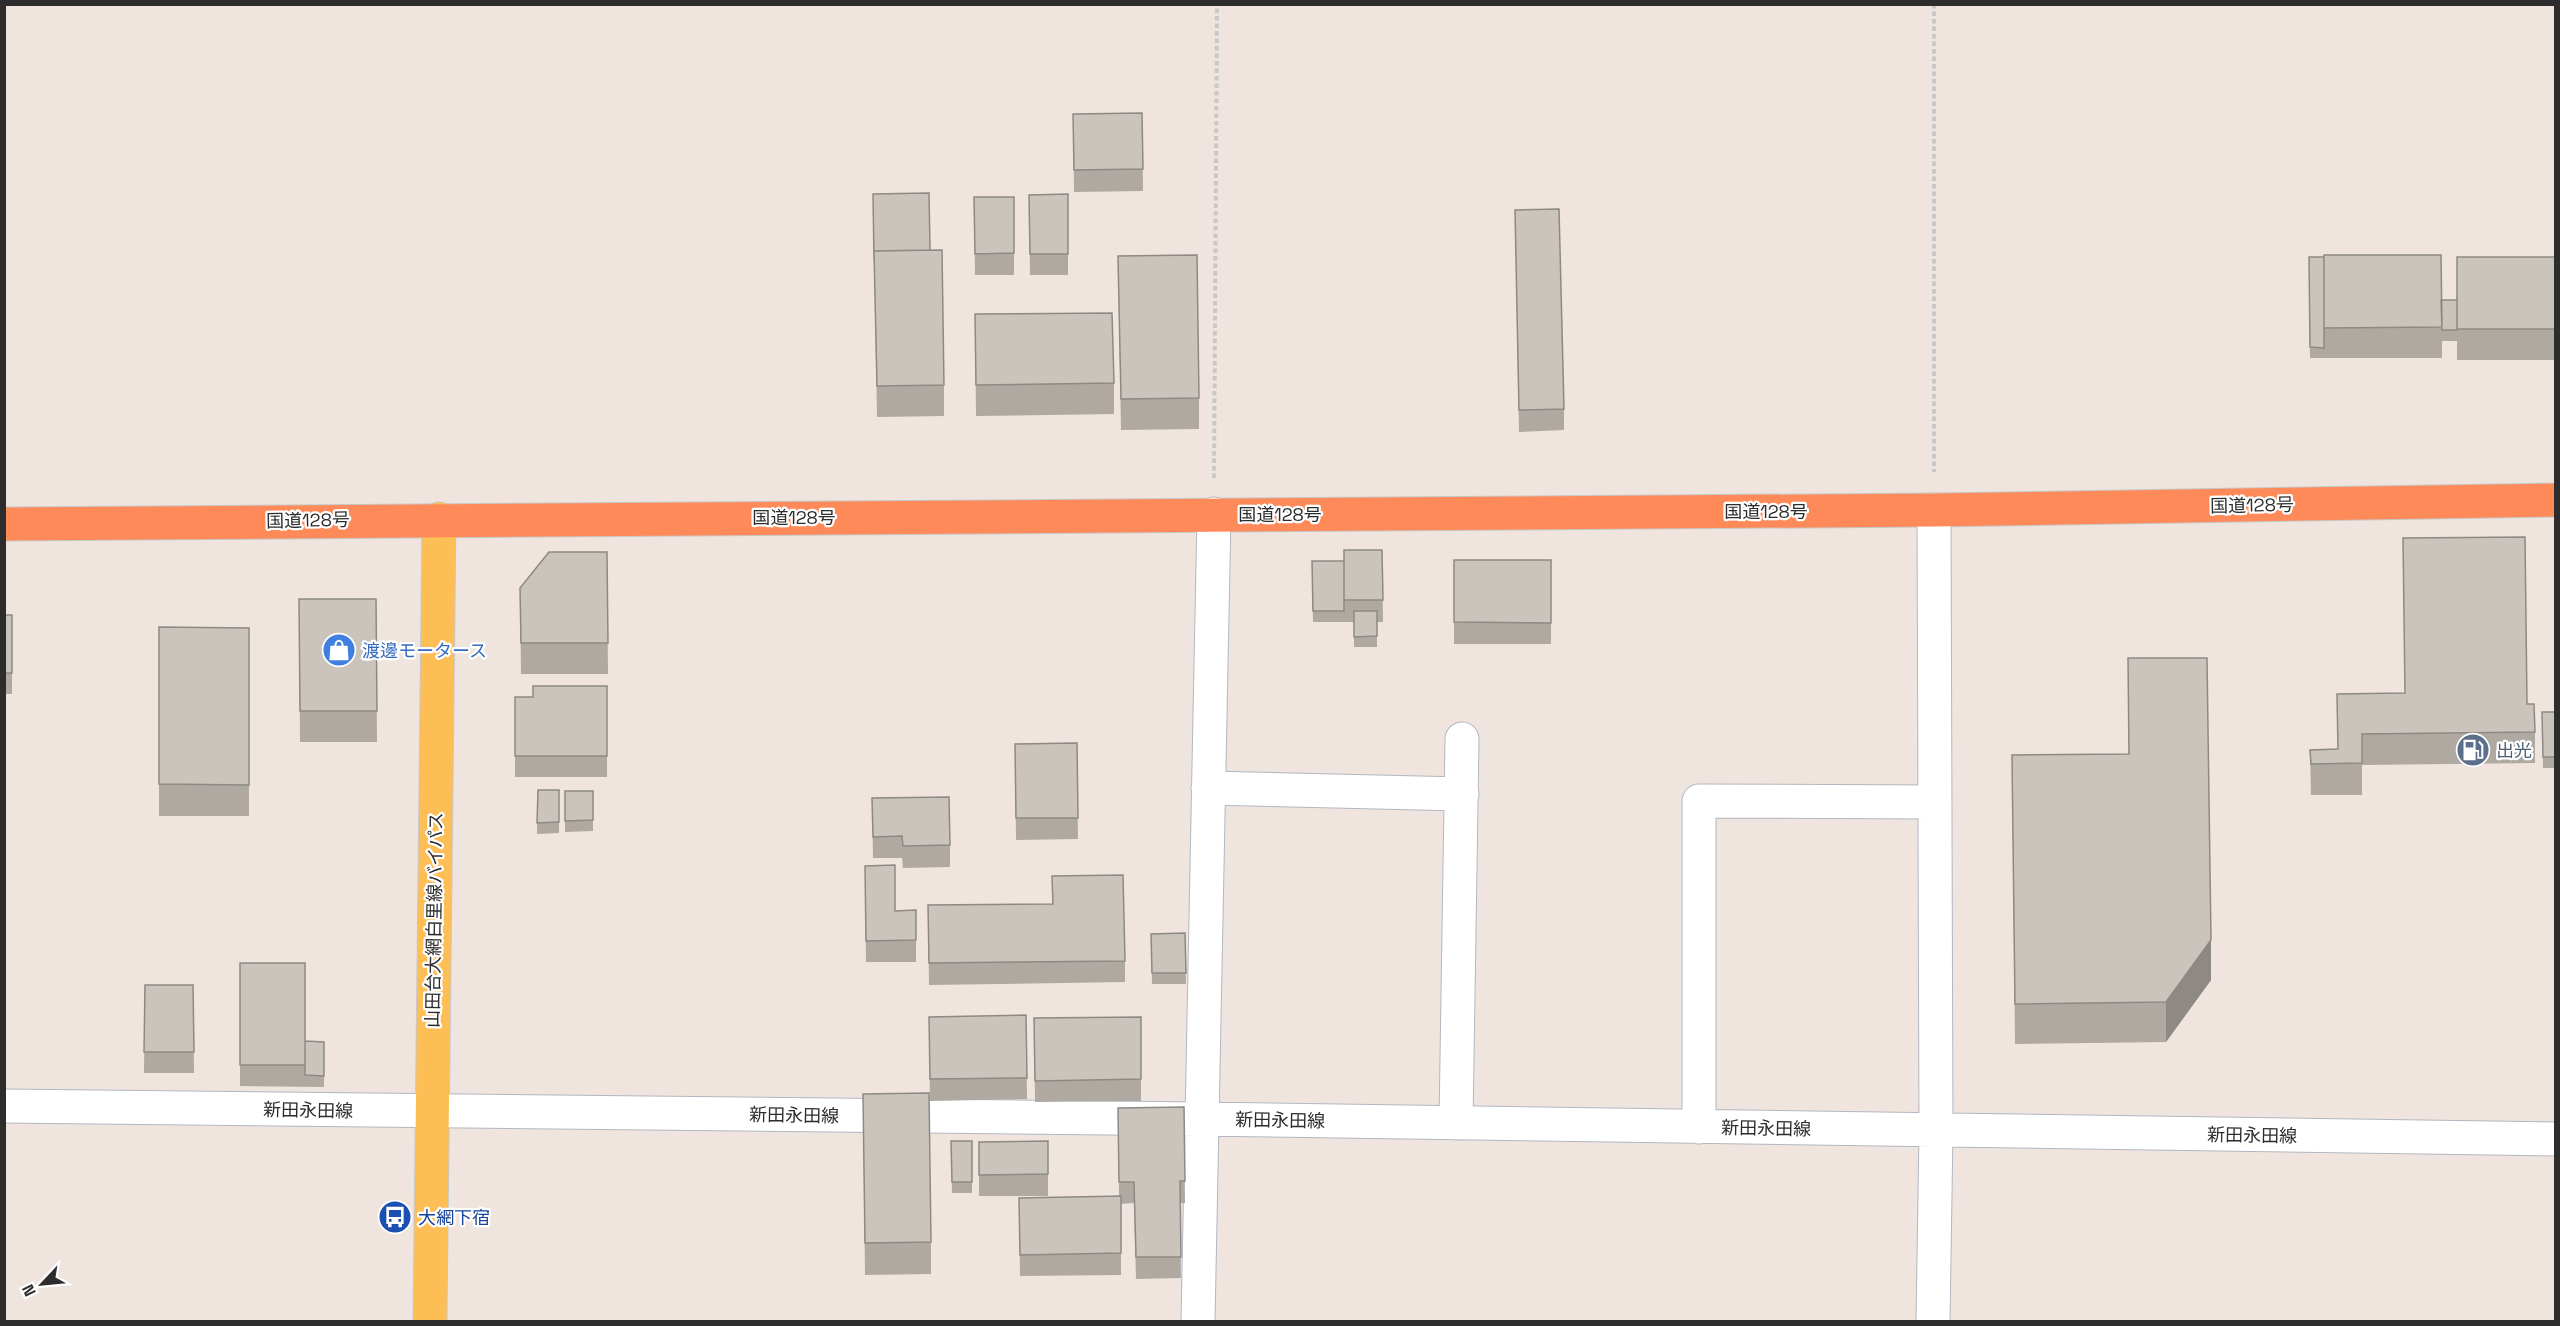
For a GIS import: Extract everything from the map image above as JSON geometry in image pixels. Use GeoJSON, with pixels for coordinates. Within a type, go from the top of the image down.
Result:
{"type":"FeatureCollection","features":[{"type":"Feature","properties":{"kind":"highway","name":"国道128号"},"geometry":{"type":"LineString","coordinates":[[4,524],[439,519],[1934,510],[2556,500]]}},
{"type":"Feature","properties":{"kind":"main road","name":"山田台大網白里線バイパス"},"geometry":{"type":"LineString","coordinates":[[430,1322],[439,519]]}},
{"type":"Feature","properties":{"kind":"street"},"geometry":{"type":"LineString","coordinates":[[1933,1322],[1936,1131],[1934,510]]}},
{"type":"Feature","properties":{"kind":"street"},"geometry":{"type":"LineString","coordinates":[[1198,1322],[1200,1119],[1214,514]]}},
{"type":"Feature","properties":{"kind":"street"},"geometry":{"type":"LineString","coordinates":[[1456,1123],[1462,740]]}},
{"type":"Feature","properties":{"kind":"street"},"geometry":{"type":"LineString","coordinates":[[1208,788],[1462,794]]}},
{"type":"Feature","properties":{"kind":"street"},"geometry":{"type":"LineString","coordinates":[[1699,1127],[1700,801],[1935,802]]}},
{"type":"Feature","properties":{"kind":"street","name":"新田永田線"},"geometry":{"type":"LineString","coordinates":[[4,1106],[1200,1119],[2556,1139]]}},
{"type":"Feature","properties":{"kind":"path"},"geometry":{"type":"LineString","coordinates":[[1214,514],[1217,4]]}},
{"type":"Feature","properties":{"kind":"path"},"geometry":{"type":"LineString","coordinates":[[1934,4],[1934,510]]}},
{"type":"Feature","properties":{"kind":"building"},"geometry":{"type":"Polygon","coordinates":[[[1142,113],[1143,169],[1074,170],[1073,114],[1142,113]]]}},
{"type":"Feature","properties":{"kind":"building"},"geometry":{"type":"Polygon","coordinates":[[[929,193],[930,250],[874,251],[874,260],[873,194],[929,193]]]}},
{"type":"Feature","properties":{"kind":"building"},"geometry":{"type":"Polygon","coordinates":[[[1068,194],[1068,254],[1030,254],[1029,195],[1068,194]]]}},
{"type":"Feature","properties":{"kind":"building"},"geometry":{"type":"Polygon","coordinates":[[[974,197],[1014,197],[1014,253],[975,254],[974,197]]]}},
{"type":"Feature","properties":{"kind":"building"},"geometry":{"type":"Polygon","coordinates":[[[1559,209],[1564,409],[1519,410],[1515,210],[1559,209]]]}},
{"type":"Feature","properties":{"kind":"building"},"geometry":{"type":"Polygon","coordinates":[[[942,250],[944,385],[877,386],[874,251],[942,250]]]}},
{"type":"Feature","properties":{"kind":"building"},"geometry":{"type":"Polygon","coordinates":[[[1197,255],[1199,398],[1121,399],[1118,256],[1197,255]]]}},
{"type":"Feature","properties":{"kind":"building"},"geometry":{"type":"Polygon","coordinates":[[[2324,255],[2441,255],[2442,327],[2324,328],[2324,255]]]}},
{"type":"Feature","properties":{"kind":"building"},"geometry":{"type":"Polygon","coordinates":[[[2309,257],[2324,257],[2324,348],[2310,347],[2309,257]]]}},
{"type":"Feature","properties":{"kind":"building"},"geometry":{"type":"Polygon","coordinates":[[[2457,257],[2556,257],[2556,329],[2457,329],[2457,257]]]}},
{"type":"Feature","properties":{"kind":"building"},"geometry":{"type":"Polygon","coordinates":[[[2441,300],[2457,300],[2457,330],[2442,330],[2441,300]]]}},
{"type":"Feature","properties":{"kind":"building"},"geometry":{"type":"Polygon","coordinates":[[[1112,313],[1114,383],[976,385],[975,314],[1112,313]]]}},
{"type":"Feature","properties":{"kind":"building"},"geometry":{"type":"Polygon","coordinates":[[[2525,537],[2527,704],[2534,704],[2535,732],[2362,734],[2362,763],[2311,764],[2310,750],[2338,749],[2337,694],[2405,693],[2403,538],[2525,537]]]}},
{"type":"Feature","properties":{"kind":"building"},"geometry":{"type":"Polygon","coordinates":[[[1344,550],[1382,550],[1383,600],[1344,600],[1344,550]]]}},
{"type":"Feature","properties":{"kind":"building"},"geometry":{"type":"Polygon","coordinates":[[[549,552],[607,552],[608,643],[521,643],[520,588],[549,552]]]}},
{"type":"Feature","properties":{"kind":"building"},"geometry":{"type":"Polygon","coordinates":[[[1454,560],[1551,560],[1551,623],[1454,622],[1454,560]]]}},
{"type":"Feature","properties":{"kind":"building"},"geometry":{"type":"Polygon","coordinates":[[[1312,561],[1344,561],[1344,611],[1313,611],[1312,561]]]}},
{"type":"Feature","properties":{"kind":"building"},"geometry":{"type":"Polygon","coordinates":[[[299,599],[376,599],[377,711],[300,711],[299,599]]]}},
{"type":"Feature","properties":{"kind":"building"},"geometry":{"type":"Polygon","coordinates":[[[1354,611],[1377,611],[1377,636],[1354,637],[1354,611]]]}},
{"type":"Feature","properties":{"kind":"building"},"geometry":{"type":"Polygon","coordinates":[[[4,615],[12,615],[12,673],[4,673],[4,615]]]}},
{"type":"Feature","properties":{"kind":"building"},"geometry":{"type":"Polygon","coordinates":[[[159,627],[249,628],[249,785],[159,784],[159,627]]]}},
{"type":"Feature","properties":{"kind":"building"},"geometry":{"type":"Polygon","coordinates":[[[2128,658],[2207,658],[2211,940],[2166,1002],[2015,1004],[2012,755],[2129,754],[2128,658]]]}},
{"type":"Feature","properties":{"kind":"building"},"geometry":{"type":"Polygon","coordinates":[[[533,686],[607,686],[607,756],[515,756],[515,697],[533,697],[533,686]]]}},
{"type":"Feature","properties":{"kind":"building"},"geometry":{"type":"Polygon","coordinates":[[[2542,712],[2556,712],[2556,757],[2543,757],[2542,712]]]}},
{"type":"Feature","properties":{"kind":"building"},"geometry":{"type":"Polygon","coordinates":[[[1077,743],[1078,818],[1016,818],[1015,744],[1077,743]]]}},
{"type":"Feature","properties":{"kind":"building"},"geometry":{"type":"Polygon","coordinates":[[[538,790],[559,790],[559,822],[537,823],[538,790]]]}},
{"type":"Feature","properties":{"kind":"building"},"geometry":{"type":"Polygon","coordinates":[[[565,791],[593,791],[593,820],[565,821],[565,791]]]}},
{"type":"Feature","properties":{"kind":"building"},"geometry":{"type":"Polygon","coordinates":[[[949,797],[950,845],[903,846],[902,836],[873,837],[872,798],[949,797]]]}},
{"type":"Feature","properties":{"kind":"building"},"geometry":{"type":"Polygon","coordinates":[[[895,865],[895,911],[916,910],[916,940],[866,941],[865,866],[895,865]]]}},
{"type":"Feature","properties":{"kind":"building"},"geometry":{"type":"Polygon","coordinates":[[[1123,875],[1125,961],[929,963],[928,905],[1053,904],[1052,876],[1123,875]]]}},
{"type":"Feature","properties":{"kind":"building"},"geometry":{"type":"Polygon","coordinates":[[[1185,933],[1186,973],[1152,973],[1151,934],[1185,933]]]}},
{"type":"Feature","properties":{"kind":"building"},"geometry":{"type":"Polygon","coordinates":[[[240,963],[305,963],[305,1065],[240,1065],[240,963]]]}},
{"type":"Feature","properties":{"kind":"building"},"geometry":{"type":"Polygon","coordinates":[[[145,985],[193,985],[194,1052],[144,1052],[145,985]]]}},
{"type":"Feature","properties":{"kind":"building"},"geometry":{"type":"Polygon","coordinates":[[[1026,1015],[1027,1078],[930,1079],[929,1017],[1026,1015]]]}},
{"type":"Feature","properties":{"kind":"building"},"geometry":{"type":"Polygon","coordinates":[[[1141,1017],[1141,1079],[1035,1081],[1034,1018],[1141,1017]]]}},
{"type":"Feature","properties":{"kind":"building"},"geometry":{"type":"Polygon","coordinates":[[[305,1041],[324,1042],[324,1076],[305,1075],[305,1041]]]}},
{"type":"Feature","properties":{"kind":"building"},"geometry":{"type":"Polygon","coordinates":[[[929,1093],[931,1242],[865,1243],[863,1094],[929,1093]]]}},
{"type":"Feature","properties":{"kind":"building"},"geometry":{"type":"Polygon","coordinates":[[[1184,1107],[1185,1181],[1180,1181],[1181,1257],[1136,1257],[1134,1182],[1119,1182],[1118,1108],[1184,1107]]]}},
{"type":"Feature","properties":{"kind":"building"},"geometry":{"type":"Polygon","coordinates":[[[951,1141],[972,1141],[972,1182],[952,1182],[951,1141]]]}},
{"type":"Feature","properties":{"kind":"building"},"geometry":{"type":"Polygon","coordinates":[[[1048,1141],[1048,1174],[979,1175],[979,1142],[1048,1141]]]}},
{"type":"Feature","properties":{"kind":"building"},"geometry":{"type":"Polygon","coordinates":[[[1121,1196],[1121,1253],[1020,1255],[1019,1198],[1121,1196]]]}},
{"type":"Feature","properties":{"kind":"place","name":"渡邊モータース"},"geometry":{"type":"Point","coordinates":[339,650]}},
{"type":"Feature","properties":{"kind":"place","name":"出光"},"geometry":{"type":"Point","coordinates":[2473,750]}},
{"type":"Feature","properties":{"kind":"place","name":"大網下宿"},"geometry":{"type":"Point","coordinates":[395,1217]}}]}
